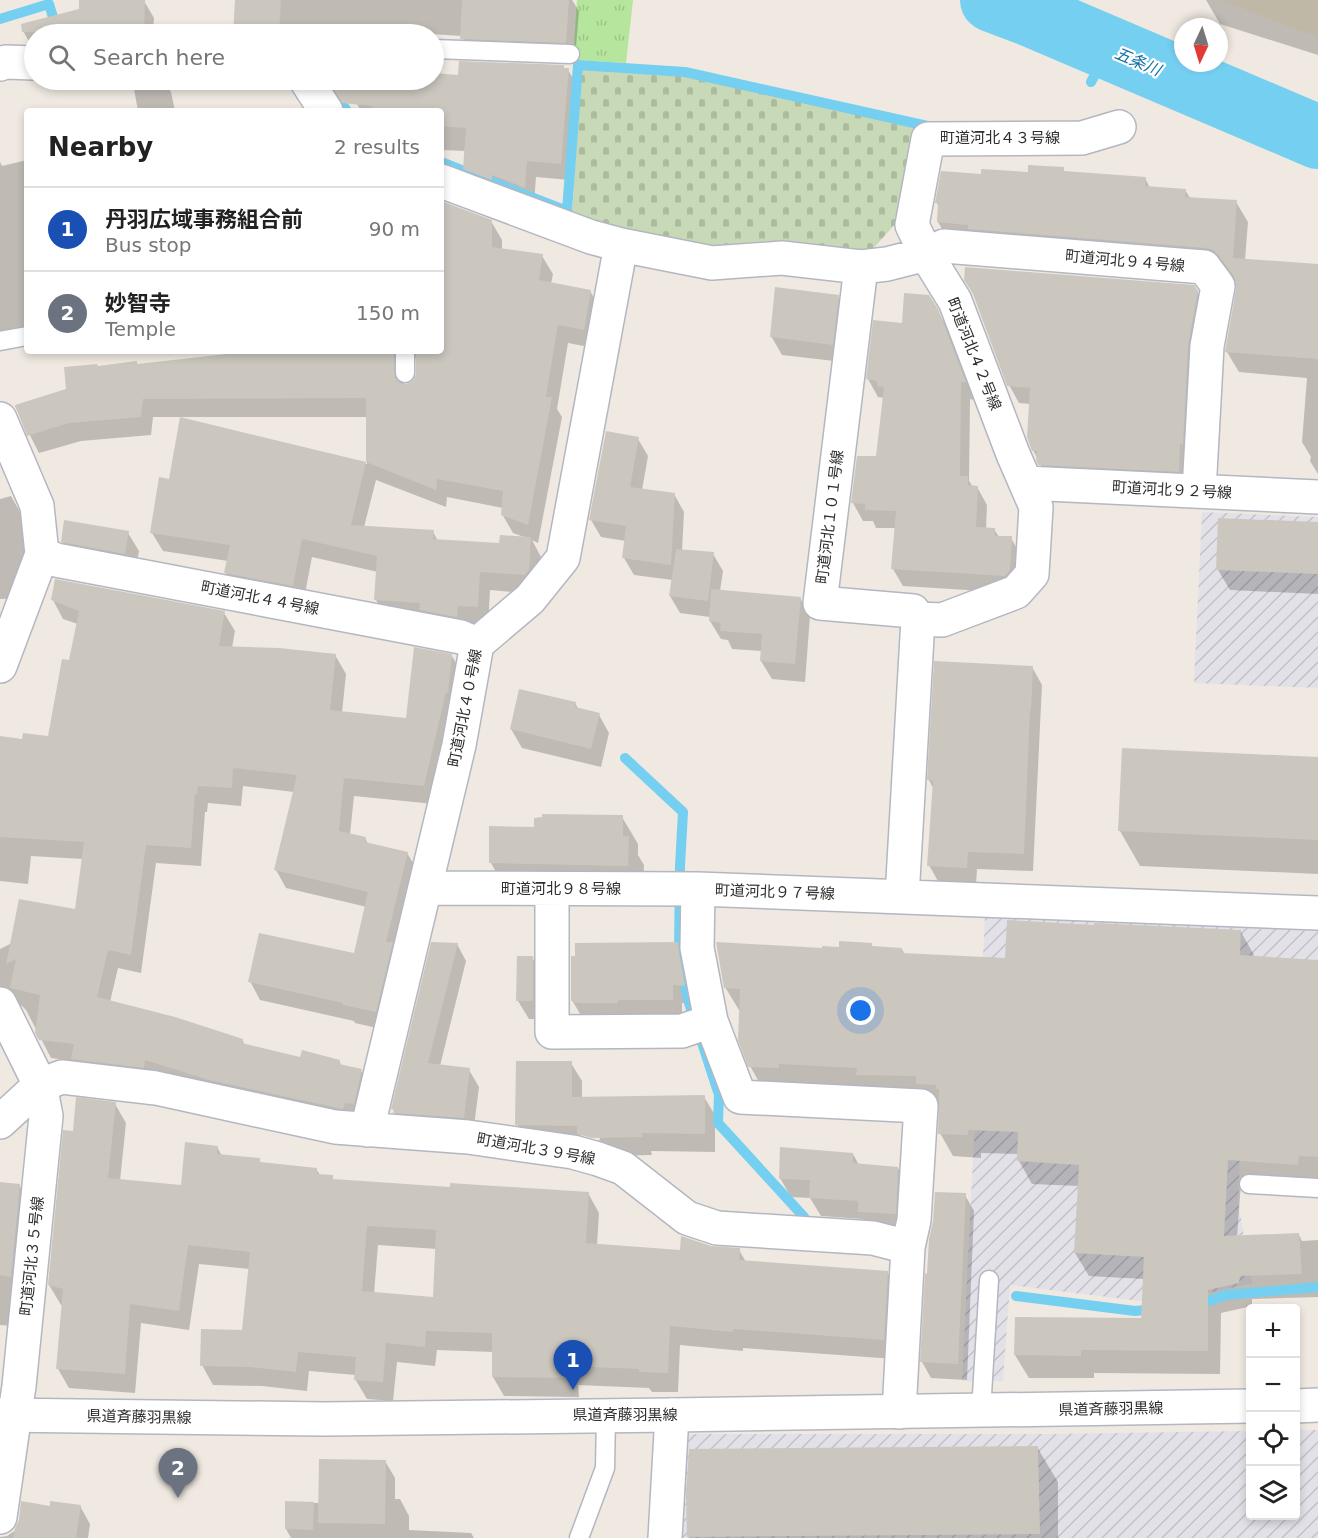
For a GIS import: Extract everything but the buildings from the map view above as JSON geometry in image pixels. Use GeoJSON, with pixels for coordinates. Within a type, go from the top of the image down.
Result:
{"type":"FeatureCollection","features":[{"type":"Feature","properties":{"kind":"street"},"geometry":{"type":"LineString","coordinates":[[0,64],[24,63]]}},
{"type":"Feature","properties":{"kind":"street"},"geometry":{"type":"LineString","coordinates":[[312,90],[324,108]]}},
{"type":"Feature","properties":{"kind":"street","name":"町道河北４３号線"},"geometry":{"type":"LineString","coordinates":[[926,254],[912,225],[928,139],[1082,138],[1119,127]]}},
{"type":"Feature","properties":{"kind":"street"},"geometry":{"type":"LineString","coordinates":[[444,183],[591,237],[712,262],[782,258],[861,267],[887,264],[926,254]]}},
{"type":"Feature","properties":{"kind":"street","name":"町道河北４０号線"},"geometry":{"type":"LineString","coordinates":[[367,1130],[459,745],[477,644],[530,599],[563,558],[621,245]]}},
{"type":"Feature","properties":{"kind":"street","name":"町道河北９４号線"},"geometry":{"type":"LineString","coordinates":[[926,254],[944,246],[1204,267],[1218,286],[1207,346],[1199,491]]}},
{"type":"Feature","properties":{"kind":"street","name":"町道河北４２号線"},"geometry":{"type":"LineString","coordinates":[[918,619],[942,620],[1016,592],[1032,574],[1036,507],[1013,454],[955,301],[926,254]]}},
{"type":"Feature","properties":{"kind":"street","name":"町道河北１０１号線"},"geometry":{"type":"LineString","coordinates":[[861,267],[820,603],[913,611],[918,619]]}},
{"type":"Feature","properties":{"kind":"street"},"geometry":{"type":"LineString","coordinates":[[0,419],[37,506],[42,554],[0,666]]}},
{"type":"Feature","properties":{"kind":"street","name":"町道河北９２号線"},"geometry":{"type":"LineString","coordinates":[[1026,483],[1318,497]]}},
{"type":"Feature","properties":{"kind":"street","name":"町道河北４４号線"},"geometry":{"type":"LineString","coordinates":[[42,554],[56,560],[461,637],[477,644]]}},
{"type":"Feature","properties":{"kind":"street"},"geometry":{"type":"LineString","coordinates":[[902,897],[918,619]]}},
{"type":"Feature","properties":{"kind":"street","name":"町道河北９８号線"},"geometry":{"type":"LineString","coordinates":[[425,888],[698,889]]}},
{"type":"Feature","properties":{"kind":"street"},"geometry":{"type":"LineString","coordinates":[[552,889],[552,1032],[682,1031],[711,1021]]}},
{"type":"Feature","properties":{"kind":"street","name":"町道河北９７号線"},"geometry":{"type":"LineString","coordinates":[[908,1247],[914,1220],[921,1106],[740,1097],[711,1021],[697,948],[698,889],[1318,914]]}},
{"type":"Feature","properties":{"kind":"street","name":"町道河北３５号線"},"geometry":{"type":"LineString","coordinates":[[0,1004],[40,1085],[46,1116],[19,1386],[7,1415],[0,1518]]}},
{"type":"Feature","properties":{"kind":"street","name":"町道河北３９号線"},"geometry":{"type":"LineString","coordinates":[[0,1122],[40,1085],[62,1077],[156,1088],[335,1127],[468,1137],[573,1152],[623,1168],[687,1218],[717,1228],[873,1238],[908,1247]]}},
{"type":"Feature","properties":{"kind":"street"},"geometry":{"type":"LineString","coordinates":[[899,1412],[908,1247]]}},
{"type":"Feature","properties":{"kind":"street"},"geometry":{"type":"LineString","coordinates":[[1300,1406],[1318,1405]]}},
{"type":"Feature","properties":{"kind":"street","name":"県道斉藤羽黒線"},"geometry":{"type":"LineString","coordinates":[[7,1415],[325,1419],[1246,1406]]}},
{"type":"Feature","properties":{"kind":"street"},"geometry":{"type":"LineString","coordinates":[[665,1538],[672,1415]]}},
{"type":"Feature","properties":{"kind":"lane"},"geometry":{"type":"LineString","coordinates":[[444,49],[570,54]]}},
{"type":"Feature","properties":{"kind":"lane"},"geometry":{"type":"LineString","coordinates":[[0,341],[24,337]]}},
{"type":"Feature","properties":{"kind":"lane"},"geometry":{"type":"LineString","coordinates":[[405,354],[405,373]]}},
{"type":"Feature","properties":{"kind":"lane"},"geometry":{"type":"LineString","coordinates":[[1249,1184],[1318,1188]]}},
{"type":"Feature","properties":{"kind":"lane"},"geometry":{"type":"LineString","coordinates":[[981,1411],[989,1280]]}},
{"type":"Feature","properties":{"kind":"lane"},"geometry":{"type":"LineString","coordinates":[[579,1538],[605,1468],[606,1415]]}},
{"type":"Feature","properties":{"kind":"shaded area"},"geometry":{"type":"Polygon","coordinates":[[[1221,0],[1318,0],[1318,36],[1300,31],[1221,0]]]}},
{"type":"Feature","properties":{"kind":"shaded area"},"geometry":{"type":"Polygon","coordinates":[[[1202,512],[1318,517],[1318,688],[1194,683],[1202,512]]]}},
{"type":"Feature","properties":{"kind":"shaded area"},"geometry":{"type":"Polygon","coordinates":[[[985,917],[1318,931],[1318,1081],[1243,1078],[1238,1202],[1252,1283],[1188,1298],[1140,1301],[1010,1285],[1003,1381],[962,1381],[985,917]]]}},
{"type":"Feature","properties":{"kind":"shaded area"},"geometry":{"type":"Polygon","coordinates":[[[1300,1430],[1318,1430],[1318,1538],[676,1538],[681,1434],[1049,1434],[1246,1431],[1246,1520],[1300,1520],[1300,1430]]]}},
{"type":"Feature","properties":{"kind":"green space"},"geometry":{"type":"Polygon","coordinates":[[[577,0],[633,0],[626,63],[573,60],[577,0]]]}},
{"type":"Feature","properties":{"kind":"green space"},"geometry":{"type":"Polygon","coordinates":[[[581,69],[685,76],[918,128],[897,222],[871,251],[719,252],[572,217],[581,69]]]}},
{"type":"Feature","properties":{"kind":"waterway","name":"五条川"},"geometry":{"type":"LineString","coordinates":[[992,0],[1318,137]]}},
{"type":"Feature","properties":{"kind":"waterway"},"geometry":{"type":"LineString","coordinates":[[0,19],[49,4],[55,24]]}},
{"type":"Feature","properties":{"kind":"waterway"},"geometry":{"type":"LineString","coordinates":[[1091,82],[1109,49]]}},
{"type":"Feature","properties":{"kind":"waterway"},"geometry":{"type":"LineString","coordinates":[[444,163],[567,211],[578,65],[685,72],[932,127]]}},
{"type":"Feature","properties":{"kind":"waterway"},"geometry":{"type":"LineString","coordinates":[[332,90],[345,108]]}},
{"type":"Feature","properties":{"kind":"waterway"},"geometry":{"type":"LineString","coordinates":[[625,758],[683,812],[679,956],[689,1003],[719,1095],[718,1123],[804,1217]]}},
{"type":"Feature","properties":{"kind":"waterway"},"geometry":{"type":"LineString","coordinates":[[1195,1306],[1226,1295],[1318,1287]]}},
{"type":"Feature","properties":{"kind":"waterway"},"geometry":{"type":"LineString","coordinates":[[1016,1296],[1135,1311],[1156,1309]]}},
{"type":"Feature","properties":{"kind":"place","name":"丹羽広域事務組合前"},"geometry":{"type":"Point","coordinates":[573,1390]}},
{"type":"Feature","properties":{"kind":"place","name":"妙智寺"},"geometry":{"type":"Point","coordinates":[178,1498]}}]}
